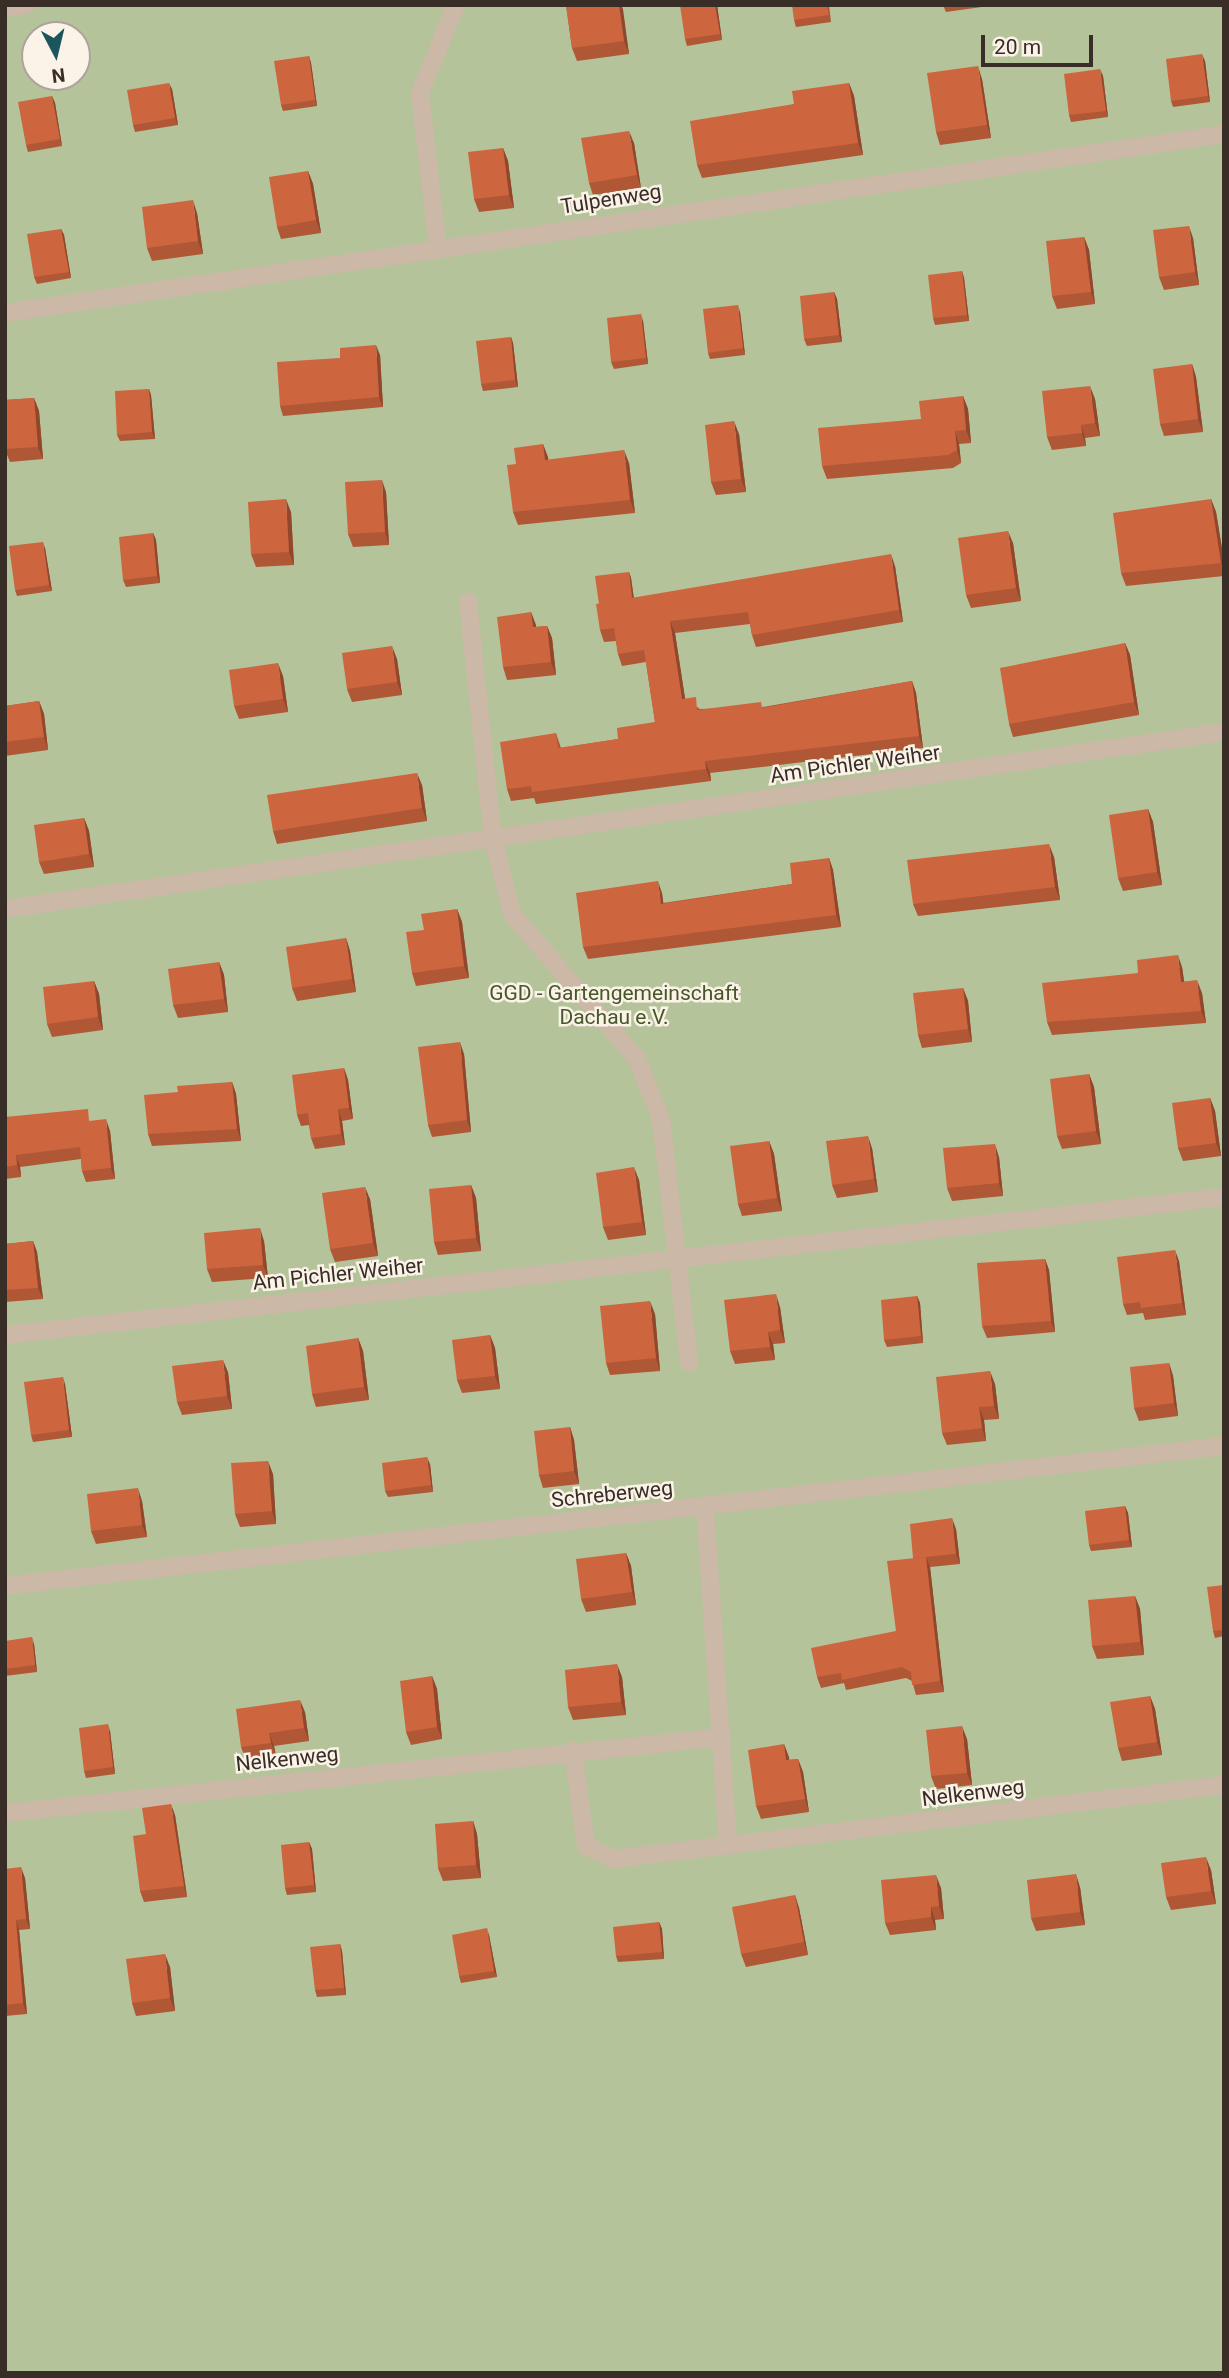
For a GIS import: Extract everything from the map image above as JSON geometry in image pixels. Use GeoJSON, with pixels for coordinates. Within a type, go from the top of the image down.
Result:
{"type":"FeatureCollection","features":[{"type":"Feature","properties":{"kind":"street"},"geometry":{"type":"LineString","coordinates":[[5,8],[27,5]]}},
{"type":"Feature","properties":{"kind":"street"},"geometry":{"type":"LineString","coordinates":[[438,249],[420,93],[456,5]]}},
{"type":"Feature","properties":{"kind":"street","name":"Tulpenweg"},"geometry":{"type":"LineString","coordinates":[[5,313],[1224,134]]}},
{"type":"Feature","properties":{"kind":"street"},"geometry":{"type":"LineString","coordinates":[[468,602],[493,839],[512,914],[637,1059],[661,1119],[689,1362]]}},
{"type":"Feature","properties":{"kind":"street","name":"Am Pichler Weiher"},"geometry":{"type":"LineString","coordinates":[[5,909],[1224,732]]}},
{"type":"Feature","properties":{"kind":"street","name":"Am Pichler Weiher"},"geometry":{"type":"LineString","coordinates":[[5,1335],[1224,1197]]}},
{"type":"Feature","properties":{"kind":"street","name":"Schreberweg"},"geometry":{"type":"LineString","coordinates":[[5,1586],[1224,1446]]}},
{"type":"Feature","properties":{"kind":"street"},"geometry":{"type":"LineString","coordinates":[[705,1507],[728,1846]]}},
{"type":"Feature","properties":{"kind":"street","name":"Nelkenweg"},"geometry":{"type":"LineString","coordinates":[[5,1812],[722,1737]]}},
{"type":"Feature","properties":{"kind":"street","name":"Nelkenweg"},"geometry":{"type":"LineString","coordinates":[[573,1751],[586,1846],[597,1855],[728,1846],[1224,1785]]}},
{"type":"Feature","properties":{"kind":"green space","name":"GGD - Gartengemeinschaft Dachau e.V."},"geometry":{"type":"Polygon","coordinates":[[[5,5],[1224,5],[1224,2373],[5,2373],[5,5]]]}},
{"type":"Feature","properties":{"kind":"building"},"geometry":{"type":"Polygon","coordinates":[[[566,5],[619,5],[624,41],[572,48],[566,5]]]}},
{"type":"Feature","properties":{"kind":"building"},"geometry":{"type":"Polygon","coordinates":[[[680,5],[715,5],[720,34],[685,39],[680,5]]]}},
{"type":"Feature","properties":{"kind":"building"},"geometry":{"type":"Polygon","coordinates":[[[792,5],[827,5],[829,15],[794,20],[792,5]]]}},
{"type":"Feature","properties":{"kind":"building"},"geometry":{"type":"Polygon","coordinates":[[[1202,54],[1208,96],[1171,101],[1166,59],[1202,54]]]}},
{"type":"Feature","properties":{"kind":"building"},"geometry":{"type":"Polygon","coordinates":[[[309,56],[315,100],[281,105],[274,61],[309,56]]]}},
{"type":"Feature","properties":{"kind":"building"},"geometry":{"type":"Polygon","coordinates":[[[978,66],[987,125],[936,132],[927,73],[978,66]]]}},
{"type":"Feature","properties":{"kind":"building"},"geometry":{"type":"Polygon","coordinates":[[[1100,69],[1106,111],[1069,115],[1064,74],[1100,69]]]}},
{"type":"Feature","properties":{"kind":"building"},"geometry":{"type":"Polygon","coordinates":[[[169,83],[175,118],[133,125],[127,90],[169,83]]]}},
{"type":"Feature","properties":{"kind":"building"},"geometry":{"type":"Polygon","coordinates":[[[849,83],[858,143],[697,165],[690,121],[794,104],[792,91],[849,83]]]}},
{"type":"Feature","properties":{"kind":"building"},"geometry":{"type":"Polygon","coordinates":[[[52,96],[60,139],[26,145],[18,102],[52,96]]]}},
{"type":"Feature","properties":{"kind":"building"},"geometry":{"type":"Polygon","coordinates":[[[629,131],[637,175],[589,183],[581,138],[629,131]]]}},
{"type":"Feature","properties":{"kind":"building"},"geometry":{"type":"Polygon","coordinates":[[[503,148],[509,195],[474,199],[468,152],[503,148]]]}},
{"type":"Feature","properties":{"kind":"building"},"geometry":{"type":"Polygon","coordinates":[[[308,171],[316,220],[277,227],[269,177],[308,171]]]}},
{"type":"Feature","properties":{"kind":"building"},"geometry":{"type":"Polygon","coordinates":[[[193,200],[198,241],[147,248],[142,207],[193,200]]]}},
{"type":"Feature","properties":{"kind":"building"},"geometry":{"type":"Polygon","coordinates":[[[1189,226],[1195,272],[1159,277],[1153,230],[1189,226]]]}},
{"type":"Feature","properties":{"kind":"building"},"geometry":{"type":"Polygon","coordinates":[[[61,229],[69,272],[34,277],[27,234],[61,229]]]}},
{"type":"Feature","properties":{"kind":"building"},"geometry":{"type":"Polygon","coordinates":[[[1084,237],[1091,292],[1052,296],[1046,241],[1084,237]]]}},
{"type":"Feature","properties":{"kind":"building"},"geometry":{"type":"Polygon","coordinates":[[[962,271],[967,315],[933,318],[928,275],[962,271]]]}},
{"type":"Feature","properties":{"kind":"building"},"geometry":{"type":"Polygon","coordinates":[[[834,292],[839,335],[804,339],[800,296],[834,292]]]}},
{"type":"Feature","properties":{"kind":"building"},"geometry":{"type":"Polygon","coordinates":[[[738,305],[743,348],[708,353],[703,309],[738,305]]]}},
{"type":"Feature","properties":{"kind":"building"},"geometry":{"type":"Polygon","coordinates":[[[641,314],[646,358],[611,362],[607,318],[641,314]]]}},
{"type":"Feature","properties":{"kind":"building"},"geometry":{"type":"Polygon","coordinates":[[[511,337],[515,380],[481,384],[476,341],[511,337]]]}},
{"type":"Feature","properties":{"kind":"building"},"geometry":{"type":"Polygon","coordinates":[[[376,345],[379,397],[280,406],[277,362],[340,358],[340,348],[376,345]]]}},
{"type":"Feature","properties":{"kind":"building"},"geometry":{"type":"Polygon","coordinates":[[[1192,364],[1198,419],[1160,424],[1153,369],[1192,364]]]}},
{"type":"Feature","properties":{"kind":"building"},"geometry":{"type":"Polygon","coordinates":[[[1090,386],[1095,423],[1081,425],[1082,433],[1047,437],[1042,391],[1090,386]]]}},
{"type":"Feature","properties":{"kind":"building"},"geometry":{"type":"Polygon","coordinates":[[[149,389],[152,432],[117,435],[115,391],[149,389]]]}},
{"type":"Feature","properties":{"kind":"building"},"geometry":{"type":"Polygon","coordinates":[[[963,396],[966,430],[955,431],[957,450],[948,455],[822,466],[818,428],[921,419],[919,401],[963,396]]]}},
{"type":"Feature","properties":{"kind":"building"},"geometry":{"type":"Polygon","coordinates":[[[34,398],[38,447],[5,449],[5,400],[34,398]]]}},
{"type":"Feature","properties":{"kind":"building"},"geometry":{"type":"Polygon","coordinates":[[[734,421],[741,479],[711,482],[705,425],[734,421]]]}},
{"type":"Feature","properties":{"kind":"building"},"geometry":{"type":"Polygon","coordinates":[[[543,444],[545,460],[624,450],[630,500],[513,512],[507,465],[516,464],[514,448],[543,444]]]}},
{"type":"Feature","properties":{"kind":"building"},"geometry":{"type":"Polygon","coordinates":[[[382,480],[385,532],[348,534],[345,482],[382,480]]]}},
{"type":"Feature","properties":{"kind":"building"},"geometry":{"type":"Polygon","coordinates":[[[286,499],[289,552],[251,554],[248,502],[286,499]]]}},
{"type":"Feature","properties":{"kind":"building"},"geometry":{"type":"Polygon","coordinates":[[[1211,499],[1221,563],[1121,573],[1113,513],[1211,499]]]}},
{"type":"Feature","properties":{"kind":"building"},"geometry":{"type":"Polygon","coordinates":[[[1008,531],[1016,588],[966,595],[958,538],[1008,531]]]}},
{"type":"Feature","properties":{"kind":"building"},"geometry":{"type":"Polygon","coordinates":[[[153,533],[157,576],[123,580],[119,537],[153,533]]]}},
{"type":"Feature","properties":{"kind":"building"},"geometry":{"type":"Polygon","coordinates":[[[43,542],[49,585],[15,590],[9,546],[43,542]]]}},
{"type":"Feature","properties":{"kind":"building"},"geometry":{"type":"Polygon","coordinates":[[[891,554],[899,610],[752,635],[748,612],[670,621],[682,699],[696,697],[697,710],[761,702],[762,708],[912,681],[919,736],[705,761],[706,769],[532,792],[531,786],[507,789],[500,742],[556,733],[558,748],[618,739],[617,728],[655,722],[644,650],[618,654],[614,628],[600,630],[596,604],[891,554]]]}},
{"type":"Feature","properties":{"kind":"building"},"geometry":{"type":"Polygon","coordinates":[[[629,572],[632,598],[599,604],[595,576],[629,572]]]}},
{"type":"Feature","properties":{"kind":"building"},"geometry":{"type":"Polygon","coordinates":[[[531,612],[533,627],[547,626],[551,662],[503,667],[497,617],[531,612]]]}},
{"type":"Feature","properties":{"kind":"building"},"geometry":{"type":"Polygon","coordinates":[[[1125,643],[1134,702],[1009,724],[1000,668],[1125,643]]]}},
{"type":"Feature","properties":{"kind":"building"},"geometry":{"type":"Polygon","coordinates":[[[392,646],[397,682],[347,689],[342,653],[392,646]]]}},
{"type":"Feature","properties":{"kind":"building"},"geometry":{"type":"Polygon","coordinates":[[[278,663],[283,699],[234,706],[229,670],[278,663]]]}},
{"type":"Feature","properties":{"kind":"building"},"geometry":{"type":"Polygon","coordinates":[[[39,701],[44,737],[5,742],[5,706],[39,701]]]}},
{"type":"Feature","properties":{"kind":"building"},"geometry":{"type":"Polygon","coordinates":[[[417,773],[422,808],[273,831],[267,795],[417,773]]]}},
{"type":"Feature","properties":{"kind":"building"},"geometry":{"type":"Polygon","coordinates":[[[1148,809],[1157,872],[1118,878],[1109,815],[1148,809]]]}},
{"type":"Feature","properties":{"kind":"building"},"geometry":{"type":"Polygon","coordinates":[[[84,818],[89,854],[39,862],[34,825],[84,818]]]}},
{"type":"Feature","properties":{"kind":"building"},"geometry":{"type":"Polygon","coordinates":[[[1049,844],[1055,887],[913,904],[907,860],[1049,844]]]}},
{"type":"Feature","properties":{"kind":"building"},"geometry":{"type":"Polygon","coordinates":[[[829,858],[836,915],[583,947],[576,893],[658,881],[661,904],[792,884],[790,863],[829,858]]]}},
{"type":"Feature","properties":{"kind":"building"},"geometry":{"type":"Polygon","coordinates":[[[457,909],[464,966],[412,973],[406,932],[424,930],[421,914],[457,909]]]}},
{"type":"Feature","properties":{"kind":"building"},"geometry":{"type":"Polygon","coordinates":[[[346,938],[352,979],[292,988],[286,947],[346,938]]]}},
{"type":"Feature","properties":{"kind":"building"},"geometry":{"type":"Polygon","coordinates":[[[1178,955],[1181,982],[1197,980],[1201,1011],[1047,1022],[1042,983],[1138,973],[1137,960],[1178,955]]]}},
{"type":"Feature","properties":{"kind":"building"},"geometry":{"type":"Polygon","coordinates":[[[219,962],[224,999],[173,1005],[168,969],[219,962]]]}},
{"type":"Feature","properties":{"kind":"building"},"geometry":{"type":"Polygon","coordinates":[[[94,981],[98,1017],[47,1024],[43,987],[94,981]]]}},
{"type":"Feature","properties":{"kind":"building"},"geometry":{"type":"Polygon","coordinates":[[[963,988],[968,1029],[918,1035],[913,993],[963,988]]]}},
{"type":"Feature","properties":{"kind":"building"},"geometry":{"type":"Polygon","coordinates":[[[460,1042],[467,1120],[428,1125],[418,1047],[460,1042]]]}},
{"type":"Feature","properties":{"kind":"building"},"geometry":{"type":"Polygon","coordinates":[[[344,1068],[349,1108],[338,1109],[341,1134],[311,1138],[308,1113],[297,1115],[292,1075],[344,1068]]]}},
{"type":"Feature","properties":{"kind":"building"},"geometry":{"type":"Polygon","coordinates":[[[1089,1074],[1096,1131],[1057,1136],[1050,1079],[1089,1074]]]}},
{"type":"Feature","properties":{"kind":"building"},"geometry":{"type":"Polygon","coordinates":[[[232,1082],[237,1129],[148,1134],[144,1095],[178,1092],[177,1086],[232,1082]]]}},
{"type":"Feature","properties":{"kind":"building"},"geometry":{"type":"Polygon","coordinates":[[[1210,1098],[1216,1143],[1178,1148],[1172,1103],[1210,1098]]]}},
{"type":"Feature","properties":{"kind":"building"},"geometry":{"type":"Polygon","coordinates":[[[88,1109],[89,1121],[106,1119],[111,1168],[82,1171],[80,1147],[16,1155],[17,1165],[5,1167],[5,1117],[88,1109]]]}},
{"type":"Feature","properties":{"kind":"building"},"geometry":{"type":"Polygon","coordinates":[[[868,1136],[874,1179],[832,1185],[826,1141],[868,1136]]]}},
{"type":"Feature","properties":{"kind":"building"},"geometry":{"type":"Polygon","coordinates":[[[769,1141],[777,1198],[738,1204],[730,1146],[769,1141]]]}},
{"type":"Feature","properties":{"kind":"building"},"geometry":{"type":"Polygon","coordinates":[[[995,1144],[999,1183],[947,1188],[943,1148],[995,1144]]]}},
{"type":"Feature","properties":{"kind":"building"},"geometry":{"type":"Polygon","coordinates":[[[634,1167],[642,1222],[603,1227],[596,1173],[634,1167]]]}},
{"type":"Feature","properties":{"kind":"building"},"geometry":{"type":"Polygon","coordinates":[[[471,1185],[476,1238],[434,1242],[429,1189],[471,1185]]]}},
{"type":"Feature","properties":{"kind":"building"},"geometry":{"type":"Polygon","coordinates":[[[365,1187],[373,1243],[330,1249],[322,1193],[365,1187]]]}},
{"type":"Feature","properties":{"kind":"building"},"geometry":{"type":"Polygon","coordinates":[[[260,1228],[263,1265],[207,1269],[204,1233],[260,1228]]]}},
{"type":"Feature","properties":{"kind":"building"},"geometry":{"type":"Polygon","coordinates":[[[33,1241],[38,1288],[5,1290],[5,1244],[33,1241]]]}},
{"type":"Feature","properties":{"kind":"building"},"geometry":{"type":"Polygon","coordinates":[[[1175,1250],[1182,1303],[1141,1308],[1140,1302],[1123,1304],[1117,1257],[1175,1250]]]}},
{"type":"Feature","properties":{"kind":"building"},"geometry":{"type":"Polygon","coordinates":[[[1045,1259],[1051,1321],[982,1326],[977,1263],[1045,1259]]]}},
{"type":"Feature","properties":{"kind":"building"},"geometry":{"type":"Polygon","coordinates":[[[776,1294],[780,1330],[768,1332],[770,1347],[730,1351],[724,1300],[776,1294]]]}},
{"type":"Feature","properties":{"kind":"building"},"geometry":{"type":"Polygon","coordinates":[[[917,1296],[921,1336],[884,1340],[881,1300],[917,1296]]]}},
{"type":"Feature","properties":{"kind":"building"},"geometry":{"type":"Polygon","coordinates":[[[650,1301],[656,1358],[606,1363],[600,1306],[650,1301]]]}},
{"type":"Feature","properties":{"kind":"building"},"geometry":{"type":"Polygon","coordinates":[[[490,1335],[495,1376],[457,1380],[452,1340],[490,1335]]]}},
{"type":"Feature","properties":{"kind":"building"},"geometry":{"type":"Polygon","coordinates":[[[358,1338],[364,1387],[312,1394],[306,1346],[358,1338]]]}},
{"type":"Feature","properties":{"kind":"building"},"geometry":{"type":"Polygon","coordinates":[[[223,1360],[227,1396],[177,1402],[172,1366],[223,1360]]]}},
{"type":"Feature","properties":{"kind":"building"},"geometry":{"type":"Polygon","coordinates":[[[1169,1363],[1174,1403],[1134,1408],[1130,1367],[1169,1363]]]}},
{"type":"Feature","properties":{"kind":"building"},"geometry":{"type":"Polygon","coordinates":[[[990,1371],[994,1406],[979,1407],[982,1428],[942,1433],[936,1377],[990,1371]]]}},
{"type":"Feature","properties":{"kind":"building"},"geometry":{"type":"Polygon","coordinates":[[[63,1377],[69,1430],[31,1435],[24,1382],[63,1377]]]}},
{"type":"Feature","properties":{"kind":"building"},"geometry":{"type":"Polygon","coordinates":[[[570,1427],[574,1471],[539,1475],[534,1431],[570,1427]]]}},
{"type":"Feature","properties":{"kind":"building"},"geometry":{"type":"Polygon","coordinates":[[[427,1457],[431,1485],[385,1491],[382,1463],[427,1457]]]}},
{"type":"Feature","properties":{"kind":"building"},"geometry":{"type":"Polygon","coordinates":[[[268,1461],[272,1511],[235,1514],[231,1463],[268,1461]]]}},
{"type":"Feature","properties":{"kind":"building"},"geometry":{"type":"Polygon","coordinates":[[[138,1488],[142,1525],[91,1531],[87,1494],[138,1488]]]}},
{"type":"Feature","properties":{"kind":"building"},"geometry":{"type":"Polygon","coordinates":[[[1125,1506],[1129,1540],[1089,1545],[1085,1511],[1125,1506]]]}},
{"type":"Feature","properties":{"kind":"building"},"geometry":{"type":"Polygon","coordinates":[[[952,1518],[956,1554],[926,1557],[940,1681],[912,1685],[911,1672],[902,1667],[842,1680],[841,1673],[817,1677],[811,1648],[896,1631],[887,1561],[925,1557],[913,1558],[910,1524],[952,1518]]]}},
{"type":"Feature","properties":{"kind":"building"},"geometry":{"type":"Polygon","coordinates":[[[626,1553],[632,1592],[581,1599],[576,1559],[626,1553]]]}},
{"type":"Feature","properties":{"kind":"building"},"geometry":{"type":"Polygon","coordinates":[[[1224,1585],[1224,1630],[1213,1631],[1207,1587],[1224,1585]]]}},
{"type":"Feature","properties":{"kind":"building"},"geometry":{"type":"Polygon","coordinates":[[[1135,1596],[1140,1642],[1092,1646],[1088,1600],[1135,1596]]]}},
{"type":"Feature","properties":{"kind":"building"},"geometry":{"type":"Polygon","coordinates":[[[32,1637],[35,1665],[5,1669],[5,1641],[32,1637]]]}},
{"type":"Feature","properties":{"kind":"building"},"geometry":{"type":"Polygon","coordinates":[[[617,1664],[621,1702],[568,1707],[565,1670],[617,1664]]]}},
{"type":"Feature","properties":{"kind":"building"},"geometry":{"type":"Polygon","coordinates":[[[432,1676],[437,1727],[406,1732],[400,1681],[432,1676]]]}},
{"type":"Feature","properties":{"kind":"building"},"geometry":{"type":"Polygon","coordinates":[[[1150,1696],[1157,1742],[1118,1748],[1110,1702],[1150,1696]]]}},
{"type":"Feature","properties":{"kind":"building"},"geometry":{"type":"Polygon","coordinates":[[[300,1700],[304,1728],[269,1733],[271,1743],[241,1747],[236,1709],[300,1700]]]}},
{"type":"Feature","properties":{"kind":"building"},"geometry":{"type":"Polygon","coordinates":[[[108,1724],[113,1767],[84,1771],[79,1728],[108,1724]]]}},
{"type":"Feature","properties":{"kind":"building"},"geometry":{"type":"Polygon","coordinates":[[[962,1726],[967,1773],[931,1776],[926,1730],[962,1726]]]}},
{"type":"Feature","properties":{"kind":"building"},"geometry":{"type":"Polygon","coordinates":[[[784,1744],[786,1760],[798,1759],[805,1799],[756,1806],[748,1750],[784,1744]]]}},
{"type":"Feature","properties":{"kind":"building"},"geometry":{"type":"Polygon","coordinates":[[[171,1804],[184,1886],[140,1891],[133,1836],[146,1834],[142,1808],[171,1804]]]}},
{"type":"Feature","properties":{"kind":"building"},"geometry":{"type":"Polygon","coordinates":[[[473,1821],[476,1865],[438,1868],[435,1824],[473,1821]]]}},
{"type":"Feature","properties":{"kind":"building"},"geometry":{"type":"Polygon","coordinates":[[[309,1842],[314,1885],[285,1888],[281,1845],[309,1842]]]}},
{"type":"Feature","properties":{"kind":"building"},"geometry":{"type":"Polygon","coordinates":[[[1206,1857],[1211,1891],[1166,1897],[1161,1863],[1206,1857]]]}},
{"type":"Feature","properties":{"kind":"building"},"geometry":{"type":"Polygon","coordinates":[[[21,1867],[26,1919],[16,1920],[23,2003],[5,2005],[5,1869],[21,1867]]]}},
{"type":"Feature","properties":{"kind":"building"},"geometry":{"type":"Polygon","coordinates":[[[1076,1874],[1080,1912],[1031,1918],[1027,1880],[1076,1874]]]}},
{"type":"Feature","properties":{"kind":"building"},"geometry":{"type":"Polygon","coordinates":[[[936,1875],[939,1906],[931,1907],[931,1917],[885,1923],[881,1880],[936,1875]]]}},
{"type":"Feature","properties":{"kind":"building"},"geometry":{"type":"Polygon","coordinates":[[[795,1895],[804,1942],[741,1954],[732,1907],[795,1895]]]}},
{"type":"Feature","properties":{"kind":"building"},"geometry":{"type":"Polygon","coordinates":[[[659,1922],[662,1952],[616,1956],[613,1927],[659,1922]]]}},
{"type":"Feature","properties":{"kind":"building"},"geometry":{"type":"Polygon","coordinates":[[[487,1928],[494,1971],[459,1976],[452,1935],[487,1928]]]}},
{"type":"Feature","properties":{"kind":"building"},"geometry":{"type":"Polygon","coordinates":[[[340,1944],[344,1988],[315,1990],[310,1947],[340,1944]]]}},
{"type":"Feature","properties":{"kind":"building"},"geometry":{"type":"Polygon","coordinates":[[[165,1954],[170,1998],[132,2003],[126,1959],[165,1954]]]}}]}
